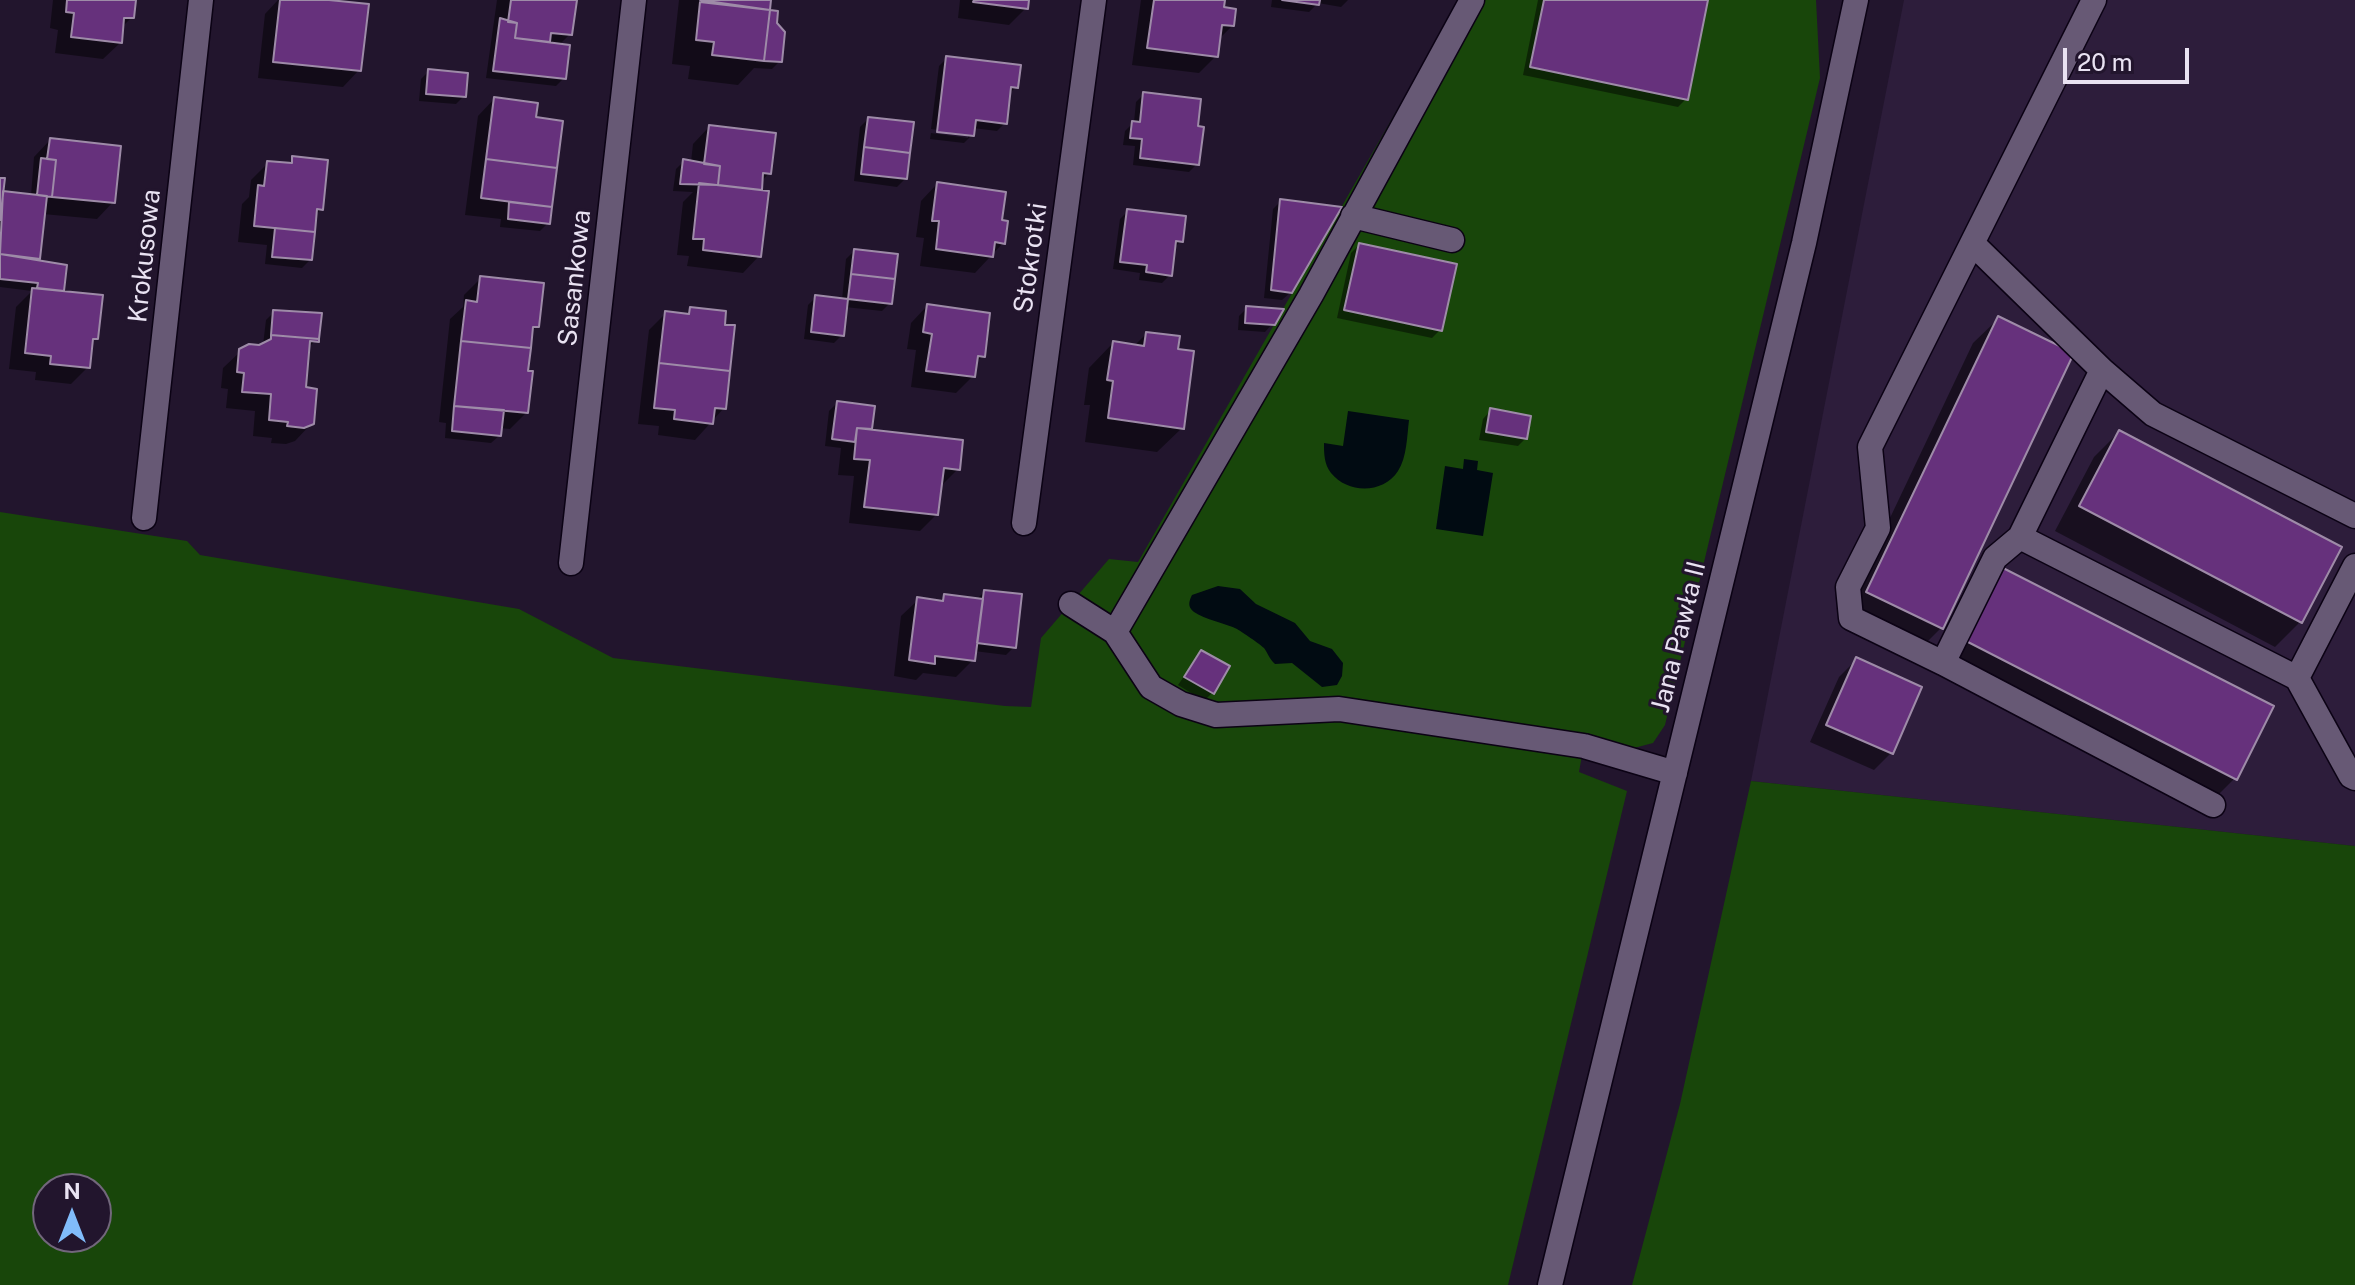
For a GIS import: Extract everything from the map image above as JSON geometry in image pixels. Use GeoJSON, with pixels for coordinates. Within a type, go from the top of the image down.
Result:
{"type":"FeatureCollection","features":[{"type":"Feature","properties":{"kind":"street","name":"Krokusowa"},"geometry":{"type":"LineString","coordinates":[[144,518],[201,0]]}},
{"type":"Feature","properties":{"kind":"street","name":"Sasankowa"},"geometry":{"type":"LineString","coordinates":[[571,563],[634,0]]}},
{"type":"Feature","properties":{"kind":"street","name":"Stokrotki"},"geometry":{"type":"LineString","coordinates":[[1024,523],[1094,0]]}},
{"type":"Feature","properties":{"kind":"street"},"geometry":{"type":"LineString","coordinates":[[1115,632],[1311,295],[1472,0]]}},
{"type":"Feature","properties":{"kind":"street","name":"Jana Pawła II"},"geometry":{"type":"LineString","coordinates":[[1550,1285],[1804,243],[1856,0]]}},
{"type":"Feature","properties":{"kind":"street"},"geometry":{"type":"LineString","coordinates":[[2094,0],[1870,447],[1878,528],[1848,587],[1851,618],[2213,805]]}},
{"type":"Feature","properties":{"kind":"street"},"geometry":{"type":"LineString","coordinates":[[1353,216],[1452,240]]}},
{"type":"Feature","properties":{"kind":"street"},"geometry":{"type":"LineString","coordinates":[[1973,244],[2102,370],[2153,414],[2355,516]]}},
{"type":"Feature","properties":{"kind":"street"},"geometry":{"type":"LineString","coordinates":[[1943,663],[1995,558],[2020,537],[2102,370]]}},
{"type":"Feature","properties":{"kind":"street"},"geometry":{"type":"LineString","coordinates":[[2020,537],[2297,678],[2351,776],[2355,778]]}},
{"type":"Feature","properties":{"kind":"street"},"geometry":{"type":"LineString","coordinates":[[2297,678],[2355,566]]}},
{"type":"Feature","properties":{"kind":"street"},"geometry":{"type":"LineString","coordinates":[[1071,604],[1115,632],[1151,687],[1181,704],[1216,715],[1339,709],[1584,746],[1675,773]]}},
{"type":"Feature","properties":{"kind":"shaded area"},"geometry":{"type":"Polygon","coordinates":[[[1904,0],[2355,0],[2355,846],[1751,781],[1904,0]]]}},
{"type":"Feature","properties":{"kind":"shaded area"},"geometry":{"type":"Polygon","coordinates":[[[1348,411],[1409,420],[1401,465],[1392,479],[1384,484],[1356,488],[1338,480],[1329,470],[1324,443],[1343,446],[1348,411]]]}},
{"type":"Feature","properties":{"kind":"shaded area"},"geometry":{"type":"Polygon","coordinates":[[[1464,459],[1478,461],[1477,470],[1493,473],[1483,536],[1436,529],[1445,466],[1463,469],[1464,459]]]}},
{"type":"Feature","properties":{"kind":"shaded area"},"geometry":{"type":"Polygon","coordinates":[[[1218,586],[1240,589],[1256,604],[1295,623],[1310,641],[1332,649],[1343,663],[1342,676],[1337,685],[1322,687],[1292,663],[1275,664],[1264,648],[1243,633],[1190,608],[1192,595],[1218,586]]]}},
{"type":"Feature","properties":{"kind":"green space"},"geometry":{"type":"Polygon","coordinates":[[[1460,0],[1816,0],[1820,78],[1665,725],[1653,743],[1634,748],[1586,733],[1579,772],[1627,791],[1508,1285],[0,1285],[0,512],[187,541],[200,555],[519,609],[613,658],[1005,706],[1031,707],[1041,638],[1109,559],[1138,562],[1460,0]]]}},
{"type":"Feature","properties":{"kind":"green space"},"geometry":{"type":"Polygon","coordinates":[[[1751,781],[2355,846],[2355,1285],[1632,1285],[1680,1104],[1751,781]]]}},
{"type":"Feature","properties":{"kind":"building"},"geometry":{"type":"Polygon","coordinates":[[[67,0],[136,0],[134,18],[124,18],[122,43],[71,37],[74,13],[66,12],[67,0]]]}},
{"type":"Feature","properties":{"kind":"building"},"geometry":{"type":"Polygon","coordinates":[[[280,0],[369,4],[361,71],[273,62],[280,0]]]}},
{"type":"Feature","properties":{"kind":"building"},"geometry":{"type":"Polygon","coordinates":[[[511,0],[577,0],[572,35],[551,33],[550,42],[515,38],[517,23],[508,22],[511,0]]]}},
{"type":"Feature","properties":{"kind":"building"},"geometry":{"type":"Polygon","coordinates":[[[700,0],[771,0],[770,10],[700,0]]]}},
{"type":"Feature","properties":{"kind":"building"},"geometry":{"type":"Polygon","coordinates":[[[974,0],[1029,0],[1028,9],[974,0]]]}},
{"type":"Feature","properties":{"kind":"building"},"geometry":{"type":"Polygon","coordinates":[[[1154,0],[1225,0],[1224,7],[1236,9],[1234,26],[1222,25],[1218,57],[1147,48],[1154,0]]]}},
{"type":"Feature","properties":{"kind":"building"},"geometry":{"type":"Polygon","coordinates":[[[1282,0],[1320,0],[1319,5],[1282,0]]]}},
{"type":"Feature","properties":{"kind":"building"},"geometry":{"type":"Polygon","coordinates":[[[1544,0],[1708,0],[1688,100],[1530,67],[1544,0]]]}},
{"type":"Feature","properties":{"kind":"building"},"geometry":{"type":"Polygon","coordinates":[[[700,2],[770,10],[764,61],[712,55],[714,42],[696,40],[700,2]]]}},
{"type":"Feature","properties":{"kind":"building"},"geometry":{"type":"Polygon","coordinates":[[[770,10],[778,11],[777,23],[785,32],[782,62],[764,61],[770,10]]]}},
{"type":"Feature","properties":{"kind":"building"},"geometry":{"type":"Polygon","coordinates":[[[500,18],[517,23],[515,38],[570,45],[566,79],[493,71],[500,18]]]}},
{"type":"Feature","properties":{"kind":"building"},"geometry":{"type":"Polygon","coordinates":[[[946,56],[1021,65],[1018,88],[1011,87],[1007,124],[976,120],[974,136],[937,132],[946,56]]]}},
{"type":"Feature","properties":{"kind":"building"},"geometry":{"type":"Polygon","coordinates":[[[428,69],[468,73],[466,97],[426,94],[428,69]]]}},
{"type":"Feature","properties":{"kind":"building"},"geometry":{"type":"Polygon","coordinates":[[[1143,92],[1201,99],[1198,126],[1204,127],[1199,165],[1140,158],[1142,139],[1130,138],[1132,121],[1140,122],[1143,92]]]}},
{"type":"Feature","properties":{"kind":"building"},"geometry":{"type":"Polygon","coordinates":[[[494,97],[538,103],[536,117],[563,121],[557,168],[486,159],[494,97]]]}},
{"type":"Feature","properties":{"kind":"building"},"geometry":{"type":"Polygon","coordinates":[[[868,117],[914,122],[910,153],[864,147],[868,117]]]}},
{"type":"Feature","properties":{"kind":"building"},"geometry":{"type":"Polygon","coordinates":[[[709,125],[776,133],[771,174],[763,173],[762,190],[718,185],[720,166],[704,164],[709,125]]]}},
{"type":"Feature","properties":{"kind":"building"},"geometry":{"type":"Polygon","coordinates":[[[50,138],[121,146],[115,203],[52,197],[56,160],[47,159],[50,138]]]}},
{"type":"Feature","properties":{"kind":"building"},"geometry":{"type":"Polygon","coordinates":[[[864,147],[910,153],[907,179],[861,174],[864,147]]]}},
{"type":"Feature","properties":{"kind":"building"},"geometry":{"type":"Polygon","coordinates":[[[292,156],[328,160],[323,210],[317,209],[315,232],[254,226],[258,185],[264,186],[267,161],[292,163],[292,156]]]}},
{"type":"Feature","properties":{"kind":"building"},"geometry":{"type":"Polygon","coordinates":[[[41,158],[56,160],[52,197],[37,195],[41,158]]]}},
{"type":"Feature","properties":{"kind":"building"},"geometry":{"type":"Polygon","coordinates":[[[486,159],[557,168],[552,207],[481,198],[486,159]]]}},
{"type":"Feature","properties":{"kind":"building"},"geometry":{"type":"Polygon","coordinates":[[[683,159],[720,166],[718,185],[680,184],[683,159]]]}},
{"type":"Feature","properties":{"kind":"building"},"geometry":{"type":"Polygon","coordinates":[[[0,178],[5,178],[0,220],[0,178]]]}},
{"type":"Feature","properties":{"kind":"building"},"geometry":{"type":"Polygon","coordinates":[[[937,182],[1006,192],[1002,220],[1008,221],[1005,244],[995,242],[993,257],[936,249],[939,221],[932,221],[937,182]]]}},
{"type":"Feature","properties":{"kind":"building"},"geometry":{"type":"Polygon","coordinates":[[[699,183],[769,191],[761,257],[703,250],[704,239],[693,239],[699,183]]]}},
{"type":"Feature","properties":{"kind":"building"},"geometry":{"type":"Polygon","coordinates":[[[3,191],[47,196],[40,259],[0,254],[3,191]]]}},
{"type":"Feature","properties":{"kind":"building"},"geometry":{"type":"Polygon","coordinates":[[[1280,199],[1342,207],[1292,293],[1271,290],[1280,199]]]}},
{"type":"Feature","properties":{"kind":"building"},"geometry":{"type":"Polygon","coordinates":[[[509,202],[552,207],[550,224],[508,219],[509,202]]]}},
{"type":"Feature","properties":{"kind":"building"},"geometry":{"type":"Polygon","coordinates":[[[1127,209],[1186,216],[1183,242],[1176,241],[1172,276],[1146,272],[1147,265],[1120,262],[1127,209]]]}},
{"type":"Feature","properties":{"kind":"building"},"geometry":{"type":"Polygon","coordinates":[[[275,228],[315,232],[312,260],[272,257],[275,228]]]}},
{"type":"Feature","properties":{"kind":"building"},"geometry":{"type":"Polygon","coordinates":[[[1359,243],[1457,264],[1442,331],[1344,310],[1359,243]]]}},
{"type":"Feature","properties":{"kind":"building"},"geometry":{"type":"Polygon","coordinates":[[[854,249],[898,254],[895,279],[851,274],[854,249]]]}},
{"type":"Feature","properties":{"kind":"building"},"geometry":{"type":"Polygon","coordinates":[[[0,254],[67,265],[64,291],[37,288],[38,283],[0,279],[0,254]]]}},
{"type":"Feature","properties":{"kind":"building"},"geometry":{"type":"Polygon","coordinates":[[[851,274],[895,279],[892,304],[848,299],[851,274]]]}},
{"type":"Feature","properties":{"kind":"building"},"geometry":{"type":"Polygon","coordinates":[[[480,276],[544,283],[539,327],[533,327],[531,348],[461,341],[466,300],[477,302],[480,276]]]}},
{"type":"Feature","properties":{"kind":"building"},"geometry":{"type":"Polygon","coordinates":[[[32,288],[103,295],[98,339],[93,339],[90,368],[50,364],[51,356],[25,353],[32,288]]]}},
{"type":"Feature","properties":{"kind":"building"},"geometry":{"type":"Polygon","coordinates":[[[815,295],[848,299],[844,336],[811,332],[815,295]]]}},
{"type":"Feature","properties":{"kind":"building"},"geometry":{"type":"Polygon","coordinates":[[[927,304],[990,313],[985,357],[978,356],[975,377],[926,371],[932,334],[923,332],[927,304]]]}},
{"type":"Feature","properties":{"kind":"building"},"geometry":{"type":"Polygon","coordinates":[[[1246,306],[1284,309],[1275,325],[1245,323],[1246,306]]]}},
{"type":"Feature","properties":{"kind":"building"},"geometry":{"type":"Polygon","coordinates":[[[690,307],[726,311],[725,325],[735,325],[730,371],[659,363],[665,311],[689,314],[690,307]]]}},
{"type":"Feature","properties":{"kind":"building"},"geometry":{"type":"Polygon","coordinates":[[[273,310],[322,313],[319,339],[271,335],[273,310]]]}},
{"type":"Feature","properties":{"kind":"building"},"geometry":{"type":"Polygon","coordinates":[[[1998,316],[2074,353],[1943,629],[1866,592],[1998,316]]]}},
{"type":"Feature","properties":{"kind":"building"},"geometry":{"type":"Polygon","coordinates":[[[1146,332],[1180,336],[1178,349],[1194,351],[1184,429],[1108,418],[1113,381],[1107,380],[1113,341],[1144,346],[1146,332]]]}},
{"type":"Feature","properties":{"kind":"building"},"geometry":{"type":"Polygon","coordinates":[[[271,335],[319,339],[319,342],[310,341],[306,387],[317,389],[314,424],[304,428],[269,420],[271,394],[242,392],[244,373],[237,372],[239,349],[249,344],[259,345],[271,339],[271,335]]]}},
{"type":"Feature","properties":{"kind":"building"},"geometry":{"type":"Polygon","coordinates":[[[461,341],[531,348],[528,371],[533,371],[528,413],[454,406],[461,341]]]}},
{"type":"Feature","properties":{"kind":"building"},"geometry":{"type":"Polygon","coordinates":[[[659,363],[730,371],[726,409],[715,408],[713,424],[674,419],[675,410],[654,408],[659,363]]]}},
{"type":"Feature","properties":{"kind":"building"},"geometry":{"type":"Polygon","coordinates":[[[837,401],[875,406],[872,429],[857,428],[855,442],[832,439],[837,401]]]}},
{"type":"Feature","properties":{"kind":"building"},"geometry":{"type":"Polygon","coordinates":[[[454,406],[504,410],[501,436],[452,431],[454,406]]]}},
{"type":"Feature","properties":{"kind":"building"},"geometry":{"type":"Polygon","coordinates":[[[1490,408],[1531,416],[1527,439],[1486,432],[1490,408]]]}},
{"type":"Feature","properties":{"kind":"building"},"geometry":{"type":"Polygon","coordinates":[[[857,428],[963,440],[960,470],[944,468],[938,515],[864,507],[870,460],[854,459],[857,428]]]}},
{"type":"Feature","properties":{"kind":"building"},"geometry":{"type":"Polygon","coordinates":[[[2119,430],[2342,547],[2302,623],[2079,506],[2119,430]]]}},
{"type":"Feature","properties":{"kind":"building"},"geometry":{"type":"Polygon","coordinates":[[[2003,568],[2274,706],[2237,780],[1966,641],[2003,568]]]}},
{"type":"Feature","properties":{"kind":"building"},"geometry":{"type":"Polygon","coordinates":[[[984,590],[1022,594],[1016,648],[977,643],[984,590]]]}},
{"type":"Feature","properties":{"kind":"building"},"geometry":{"type":"Polygon","coordinates":[[[944,594],[983,599],[975,661],[935,656],[935,664],[909,660],[917,597],[943,601],[944,594]]]}},
{"type":"Feature","properties":{"kind":"building"},"geometry":{"type":"Polygon","coordinates":[[[1201,650],[1230,666],[1214,694],[1184,677],[1201,650]]]}},
{"type":"Feature","properties":{"kind":"building"},"geometry":{"type":"Polygon","coordinates":[[[1856,657],[1922,687],[1893,754],[1826,725],[1856,657]]]}}]}
